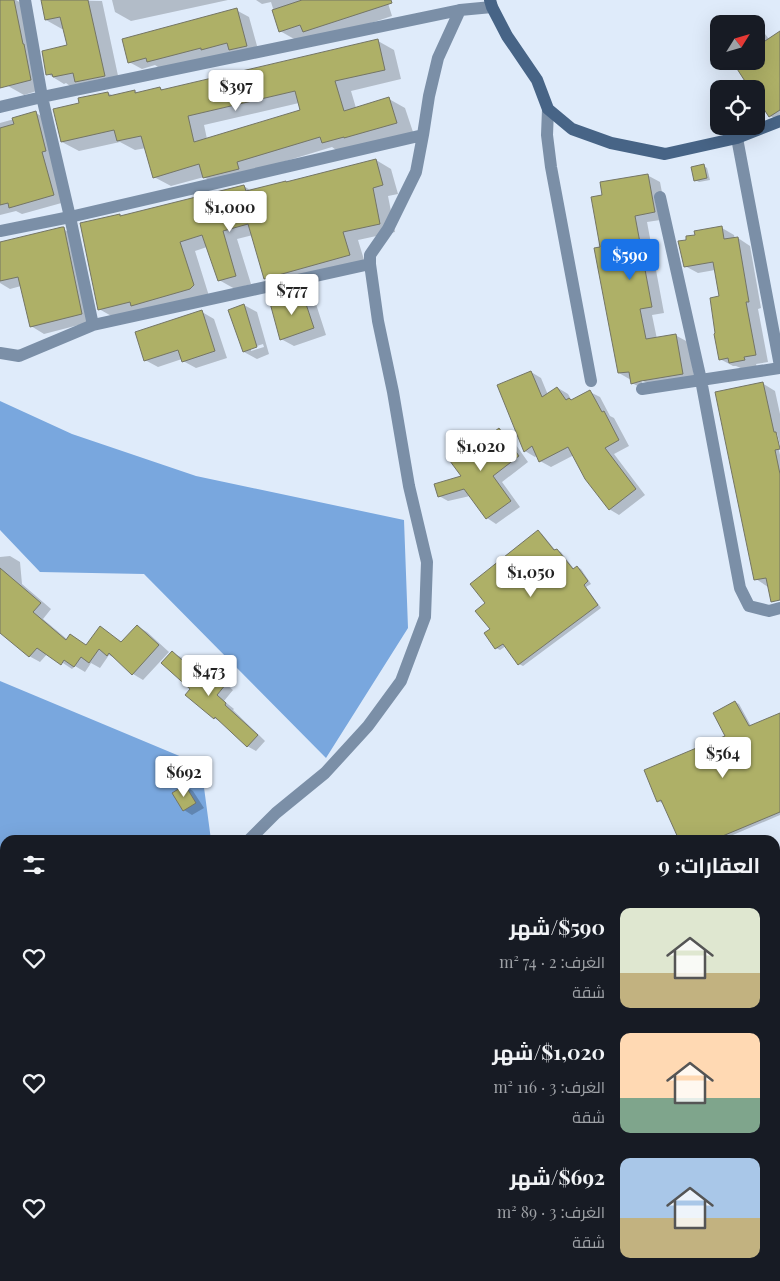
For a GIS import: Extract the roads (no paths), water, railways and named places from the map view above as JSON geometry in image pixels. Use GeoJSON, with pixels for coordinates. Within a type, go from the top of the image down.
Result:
{"type":"FeatureCollection","features":[{"type":"Feature","properties":{"kind":"main road"},"geometry":{"type":"LineString","coordinates":[[491,4],[507,36],[537,80],[548,109],[572,130],[611,142],[665,154],[737,138],[780,121]]}},
{"type":"Feature","properties":{"kind":"street"},"geometry":{"type":"LineString","coordinates":[[24,0],[42,97],[93,325]]}},
{"type":"Feature","properties":{"kind":"street"},"geometry":{"type":"LineString","coordinates":[[0,107],[491,4]]}},
{"type":"Feature","properties":{"kind":"street"},"geometry":{"type":"LineString","coordinates":[[254,835],[276,813],[326,773],[368,726],[401,681],[425,617],[426,562],[409,486],[393,392],[378,321],[370,255],[388,229],[416,172],[424,135],[429,96],[438,58],[460,10]]}},
{"type":"Feature","properties":{"kind":"street"},"geometry":{"type":"LineString","coordinates":[[548,109],[547,134],[551,167],[592,381]]}},
{"type":"Feature","properties":{"kind":"street"},"geometry":{"type":"LineString","coordinates":[[0,231],[70,217],[424,135]]}},
{"type":"Feature","properties":{"kind":"street"},"geometry":{"type":"LineString","coordinates":[[642,389],[780,367],[737,138]]}},
{"type":"Feature","properties":{"kind":"street"},"geometry":{"type":"LineString","coordinates":[[660,197],[701,380],[740,588],[750,606],[770,611],[780,608]]}},
{"type":"Feature","properties":{"kind":"street"},"geometry":{"type":"LineString","coordinates":[[0,353],[19,356],[93,325],[370,264]]}}]}
